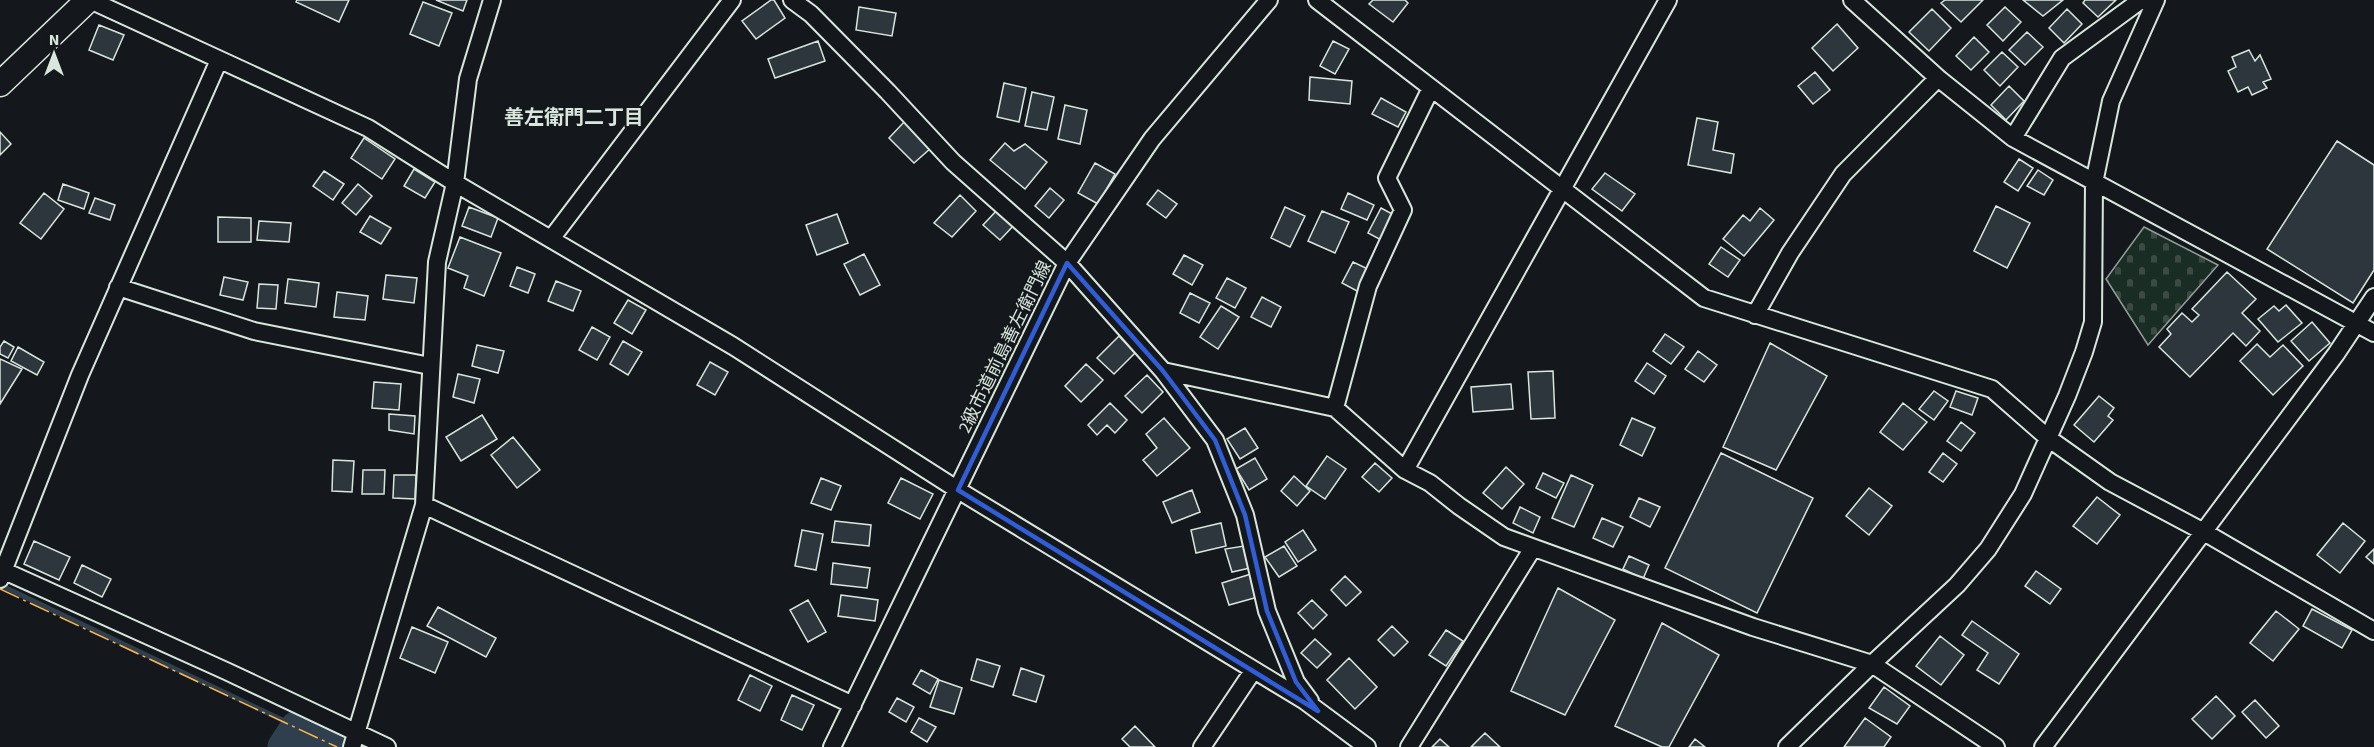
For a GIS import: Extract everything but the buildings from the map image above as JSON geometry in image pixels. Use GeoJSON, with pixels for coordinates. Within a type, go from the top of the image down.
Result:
{"type":"FeatureCollection","features":[{"type":"Feature","properties":{"kind":"main road"},"geometry":{"type":"LineString","coordinates":[[0,84],[89,0]]}},
{"type":"Feature","properties":{"kind":"street"},"geometry":{"type":"LineString","coordinates":[[89,0],[368,128],[455,183],[733,346],[958,490],[1318,711],[1367,747]]}},
{"type":"Feature","properties":{"kind":"street"},"geometry":{"type":"LineString","coordinates":[[354,740],[424,505],[437,262],[455,183],[468,79],[492,0]]}},
{"type":"Feature","properties":{"kind":"street"},"geometry":{"type":"LineString","coordinates":[[551,239],[732,0]]}},
{"type":"Feature","properties":{"kind":"street"},"geometry":{"type":"LineString","coordinates":[[792,0],[811,14],[953,162],[1068,263],[1163,370],[1215,440],[1245,515],[1267,611],[1296,682],[1318,711]]}},
{"type":"Feature","properties":{"kind":"street","name":"2級市道前島善左衛門線"},"geometry":{"type":"LineString","coordinates":[[832,747],[1068,263],[1152,139],[1269,0]]}},
{"type":"Feature","properties":{"kind":"street"},"geometry":{"type":"LineString","coordinates":[[1317,0],[1704,298],[1992,389],[2048,438],[2110,482],[2204,532],[2374,631]]}},
{"type":"Feature","properties":{"kind":"street"},"geometry":{"type":"LineString","coordinates":[[1405,470],[1668,0]]}},
{"type":"Feature","properties":{"kind":"street"},"geometry":{"type":"LineString","coordinates":[[1852,0],[1938,78],[2013,138],[2374,333]]}},
{"type":"Feature","properties":{"kind":"street"},"geometry":{"type":"LineString","coordinates":[[2013,138],[2062,58],[2141,0]]}},
{"type":"Feature","properties":{"kind":"street"},"geometry":{"type":"LineString","coordinates":[[1787,747],[1957,585],[1988,549],[2023,494],[2084,352],[2093,322],[2094,183],[2110,100],[2156,0]]}},
{"type":"Feature","properties":{"kind":"street"},"geometry":{"type":"LineString","coordinates":[[219,60],[80,375],[1,574],[226,671],[354,740],[387,747]]}},
{"type":"Feature","properties":{"kind":"street"},"geometry":{"type":"LineString","coordinates":[[1755,315],[1790,254],[1843,174],[1938,78]]}},
{"type":"Feature","properties":{"kind":"street"},"geometry":{"type":"LineString","coordinates":[[1335,408],[1368,286],[1404,210],[1387,178],[1431,88]]}},
{"type":"Feature","properties":{"kind":"street"},"geometry":{"type":"LineString","coordinates":[[118,287],[254,331],[430,366]]}},
{"type":"Feature","properties":{"kind":"street"},"geometry":{"type":"LineString","coordinates":[[2043,747],[2357,324],[2374,297]]}},
{"type":"Feature","properties":{"kind":"street"},"geometry":{"type":"LineString","coordinates":[[1163,370],[1335,408],[1405,470],[1430,483],[1504,537],[1754,627],[1872,664],[1996,747]]}},
{"type":"Feature","properties":{"kind":"street"},"geometry":{"type":"LineString","coordinates":[[424,505],[854,705]]}},
{"type":"Feature","properties":{"kind":"street"},"geometry":{"type":"LineString","coordinates":[[1409,747],[1533,548]]}},
{"type":"Feature","properties":{"kind":"street"},"geometry":{"type":"LineString","coordinates":[[1202,747],[1253,671]]}},
{"type":"Feature","properties":{"kind":"highlighted area"},"geometry":{"type":"Polygon","coordinates":[[[1067,263],[1163,371],[1215,440],[1245,515],[1267,611],[1296,682],[1318,711],[1305,701],[958,490],[1067,263]]]}},
{"type":"Feature","properties":{"kind":"green space"},"geometry":{"type":"Polygon","coordinates":[[[2144,227],[2218,265],[2148,345],[2106,279],[2144,227]]]}},
{"type":"Feature","properties":{"kind":"waterway"},"geometry":{"type":"LineString","coordinates":[[0,585],[297,727]]}},
{"type":"Feature","properties":{"kind":"waterway"},"geometry":{"type":"LineString","coordinates":[[284,747],[297,727],[340,747]]}},
{"type":"Feature","properties":{"kind":"power"},"geometry":{"type":"LineString","coordinates":[[0,589],[337,747]]}},
{"type":"Feature","properties":{"kind":"district","name":"善左衛門二丁目"},"geometry":{"type":"Point","coordinates":[574,118]}}]}
